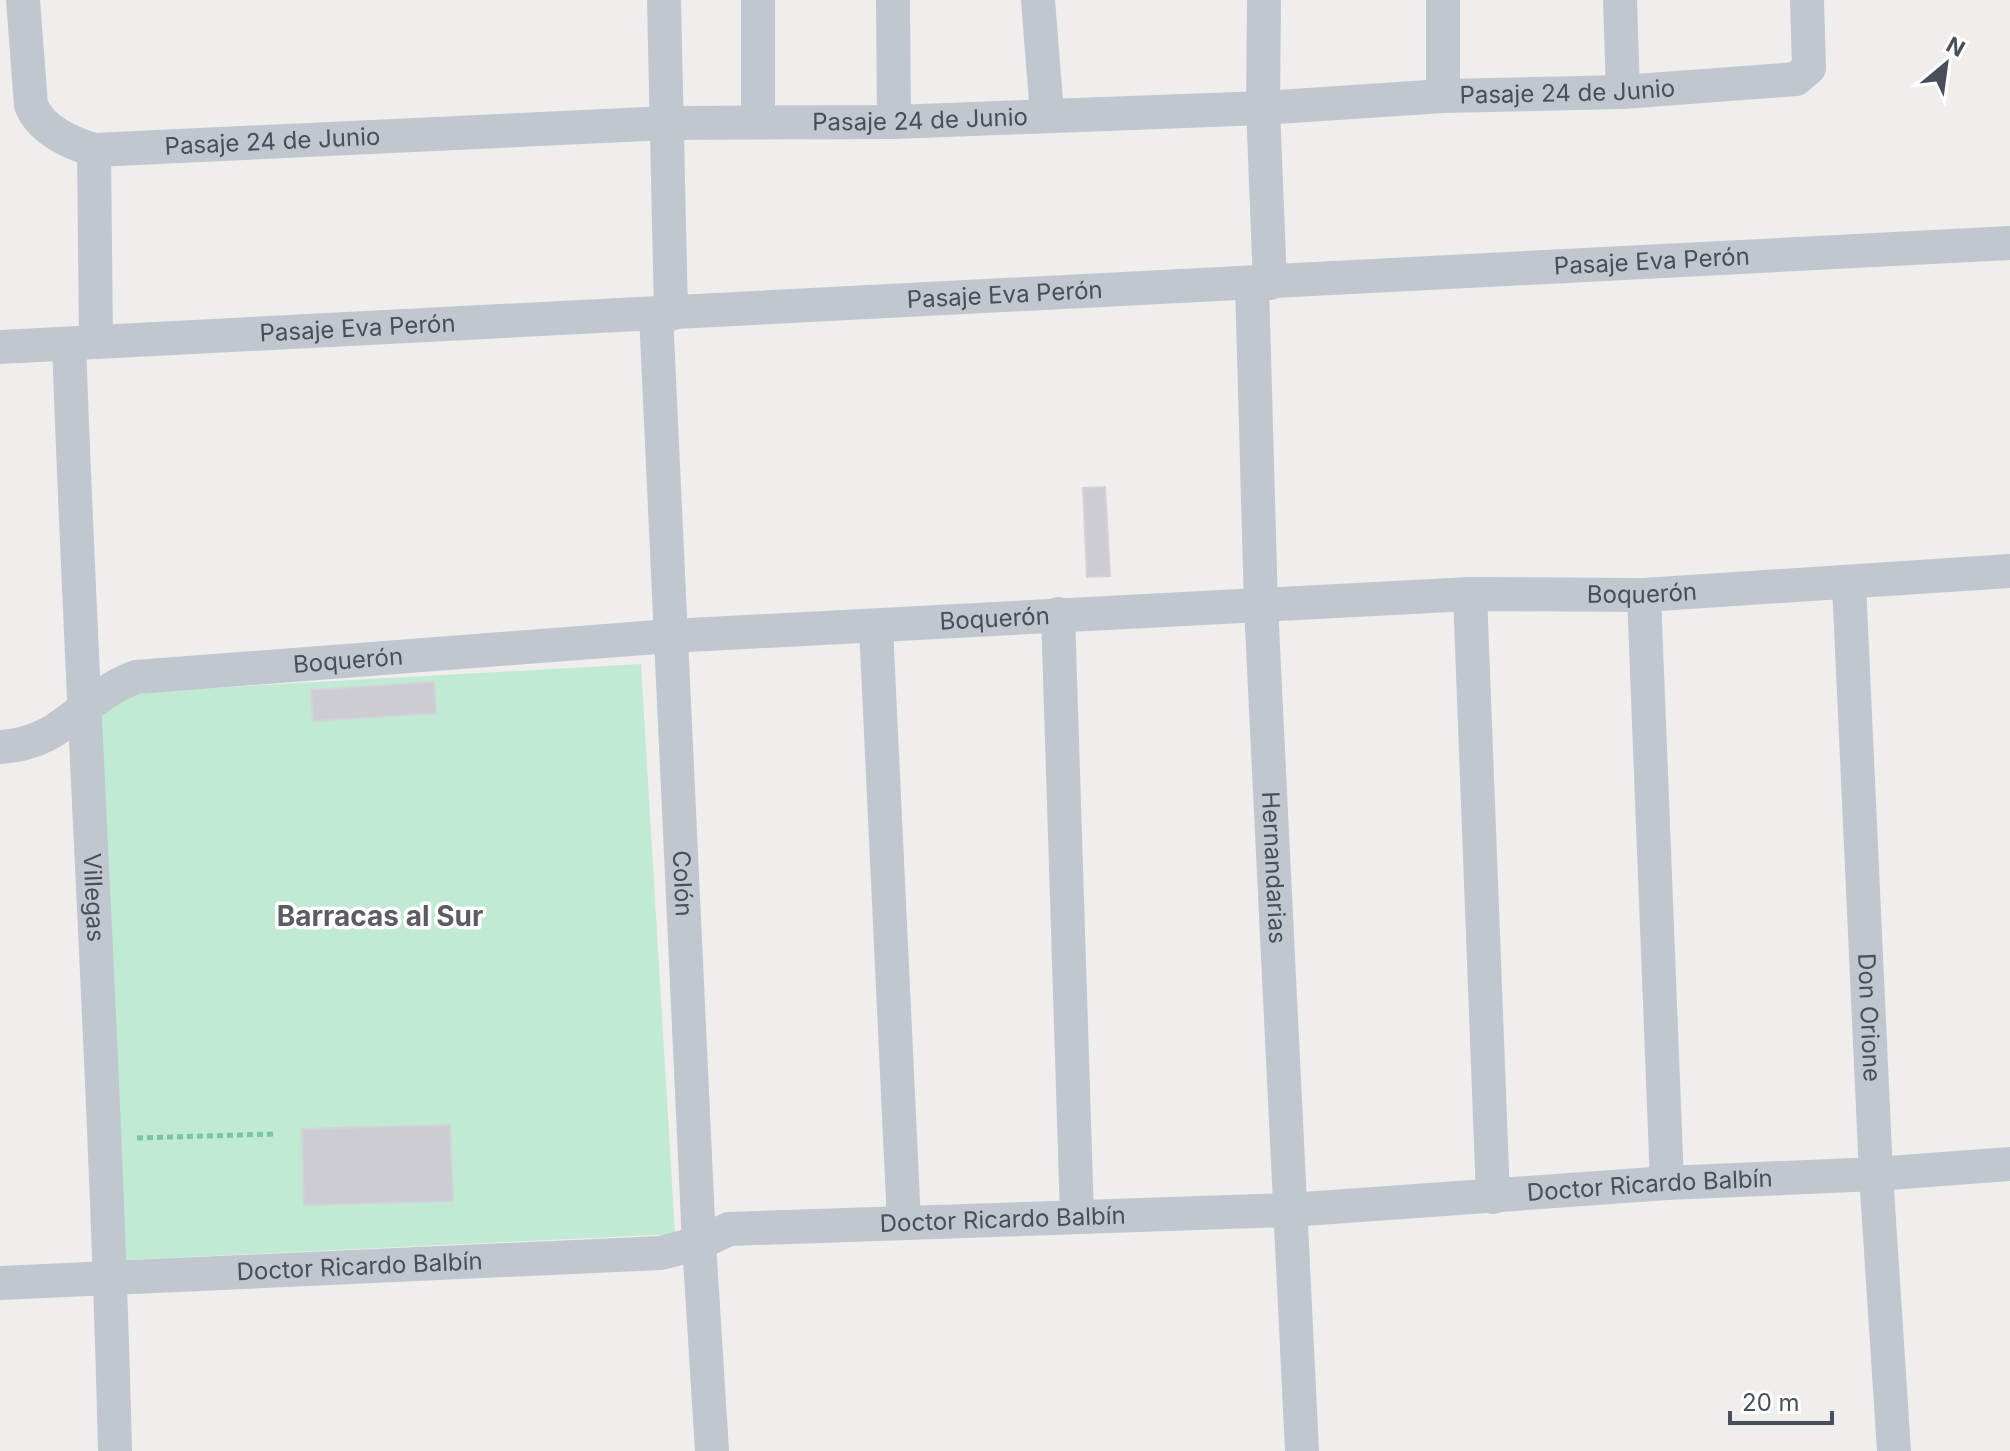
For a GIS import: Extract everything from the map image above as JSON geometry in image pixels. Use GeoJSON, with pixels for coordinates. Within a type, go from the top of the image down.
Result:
{"type":"FeatureCollection","features":[{"type":"Feature","properties":{"kind":"street","name":"Pasaje 24 de Junio"},"geometry":{"type":"LineString","coordinates":[[23,0],[31,105],[36,118],[78,145],[94,150],[667,123],[894,122],[1263,108],[1443,96],[1623,92],[1796,79],[1809,68],[1807,0]]}},
{"type":"Feature","properties":{"kind":"street","name":"Colón"},"geometry":{"type":"LineString","coordinates":[[664,0],[667,123],[663,314],[670,636],[712,1451]]}},
{"type":"Feature","properties":{"kind":"street"},"geometry":{"type":"LineString","coordinates":[[758,0],[758,122]]}},
{"type":"Feature","properties":{"kind":"street"},"geometry":{"type":"LineString","coordinates":[[893,0],[894,122]]}},
{"type":"Feature","properties":{"kind":"street"},"geometry":{"type":"LineString","coordinates":[[1038,0],[1047,114]]}},
{"type":"Feature","properties":{"kind":"street","name":"Hernandarias"},"geometry":{"type":"LineString","coordinates":[[1264,0],[1261,606],[1302,1451]]}},
{"type":"Feature","properties":{"kind":"street"},"geometry":{"type":"LineString","coordinates":[[1443,0],[1443,96]]}},
{"type":"Feature","properties":{"kind":"street"},"geometry":{"type":"LineString","coordinates":[[1620,0],[1623,92]]}},
{"type":"Feature","properties":{"kind":"street","name":"Villegas"},"geometry":{"type":"LineString","coordinates":[[94,150],[83,343],[82,709],[111,1277],[115,1451]]}},
{"type":"Feature","properties":{"kind":"street","name":"Pasaje Eva Perón"},"geometry":{"type":"LineString","coordinates":[[0,347],[2010,243]]}},
{"type":"Feature","properties":{"kind":"street","name":"Boquerón"},"geometry":{"type":"LineString","coordinates":[[0,747],[26,745],[48,737],[113,686],[136,677],[670,636],[876,627],[1058,614],[1470,594],[1644,595],[1849,584],[2010,571]]}},
{"type":"Feature","properties":{"kind":"street","name":"Don Orione"},"geometry":{"type":"LineString","coordinates":[[1849,584],[1876,1174],[1894,1451]]}},
{"type":"Feature","properties":{"kind":"street"},"geometry":{"type":"LineString","coordinates":[[1470,594],[1493,1197]]}},
{"type":"Feature","properties":{"kind":"street"},"geometry":{"type":"LineString","coordinates":[[1644,595],[1667,1183]]}},
{"type":"Feature","properties":{"kind":"street"},"geometry":{"type":"LineString","coordinates":[[1058,614],[1077,1216]]}},
{"type":"Feature","properties":{"kind":"street"},"geometry":{"type":"LineString","coordinates":[[876,627],[904,1222]]}},
{"type":"Feature","properties":{"kind":"street","name":"Doctor Ricardo Balbín"},"geometry":{"type":"LineString","coordinates":[[0,1283],[661,1253],[699,1243],[729,1229],[1290,1210],[1667,1183],[1876,1174],[2010,1164]]}},
{"type":"Feature","properties":{"kind":"path"},"geometry":{"type":"LineString","coordinates":[[104,1140],[273,1134]]}},
{"type":"Feature","properties":{"kind":"green space"},"geometry":{"type":"Polygon","coordinates":[[[641,664],[675,1234],[126,1260],[97,723],[106,707],[139,692],[641,664]]]}},
{"type":"Feature","properties":{"kind":"building"},"geometry":{"type":"Polygon","coordinates":[[[1105,487],[1110,576],[1087,577],[1083,488],[1105,487]]]}},
{"type":"Feature","properties":{"kind":"building"},"geometry":{"type":"Polygon","coordinates":[[[434,682],[436,713],[313,721],[311,690],[434,682]]]}},
{"type":"Feature","properties":{"kind":"building"},"geometry":{"type":"Polygon","coordinates":[[[450,1125],[453,1201],[304,1205],[302,1129],[450,1125]]]}},
{"type":"Feature","properties":{"kind":"district","name":"Barracas al Sur"},"geometry":{"type":"Point","coordinates":[380,916]}}]}
